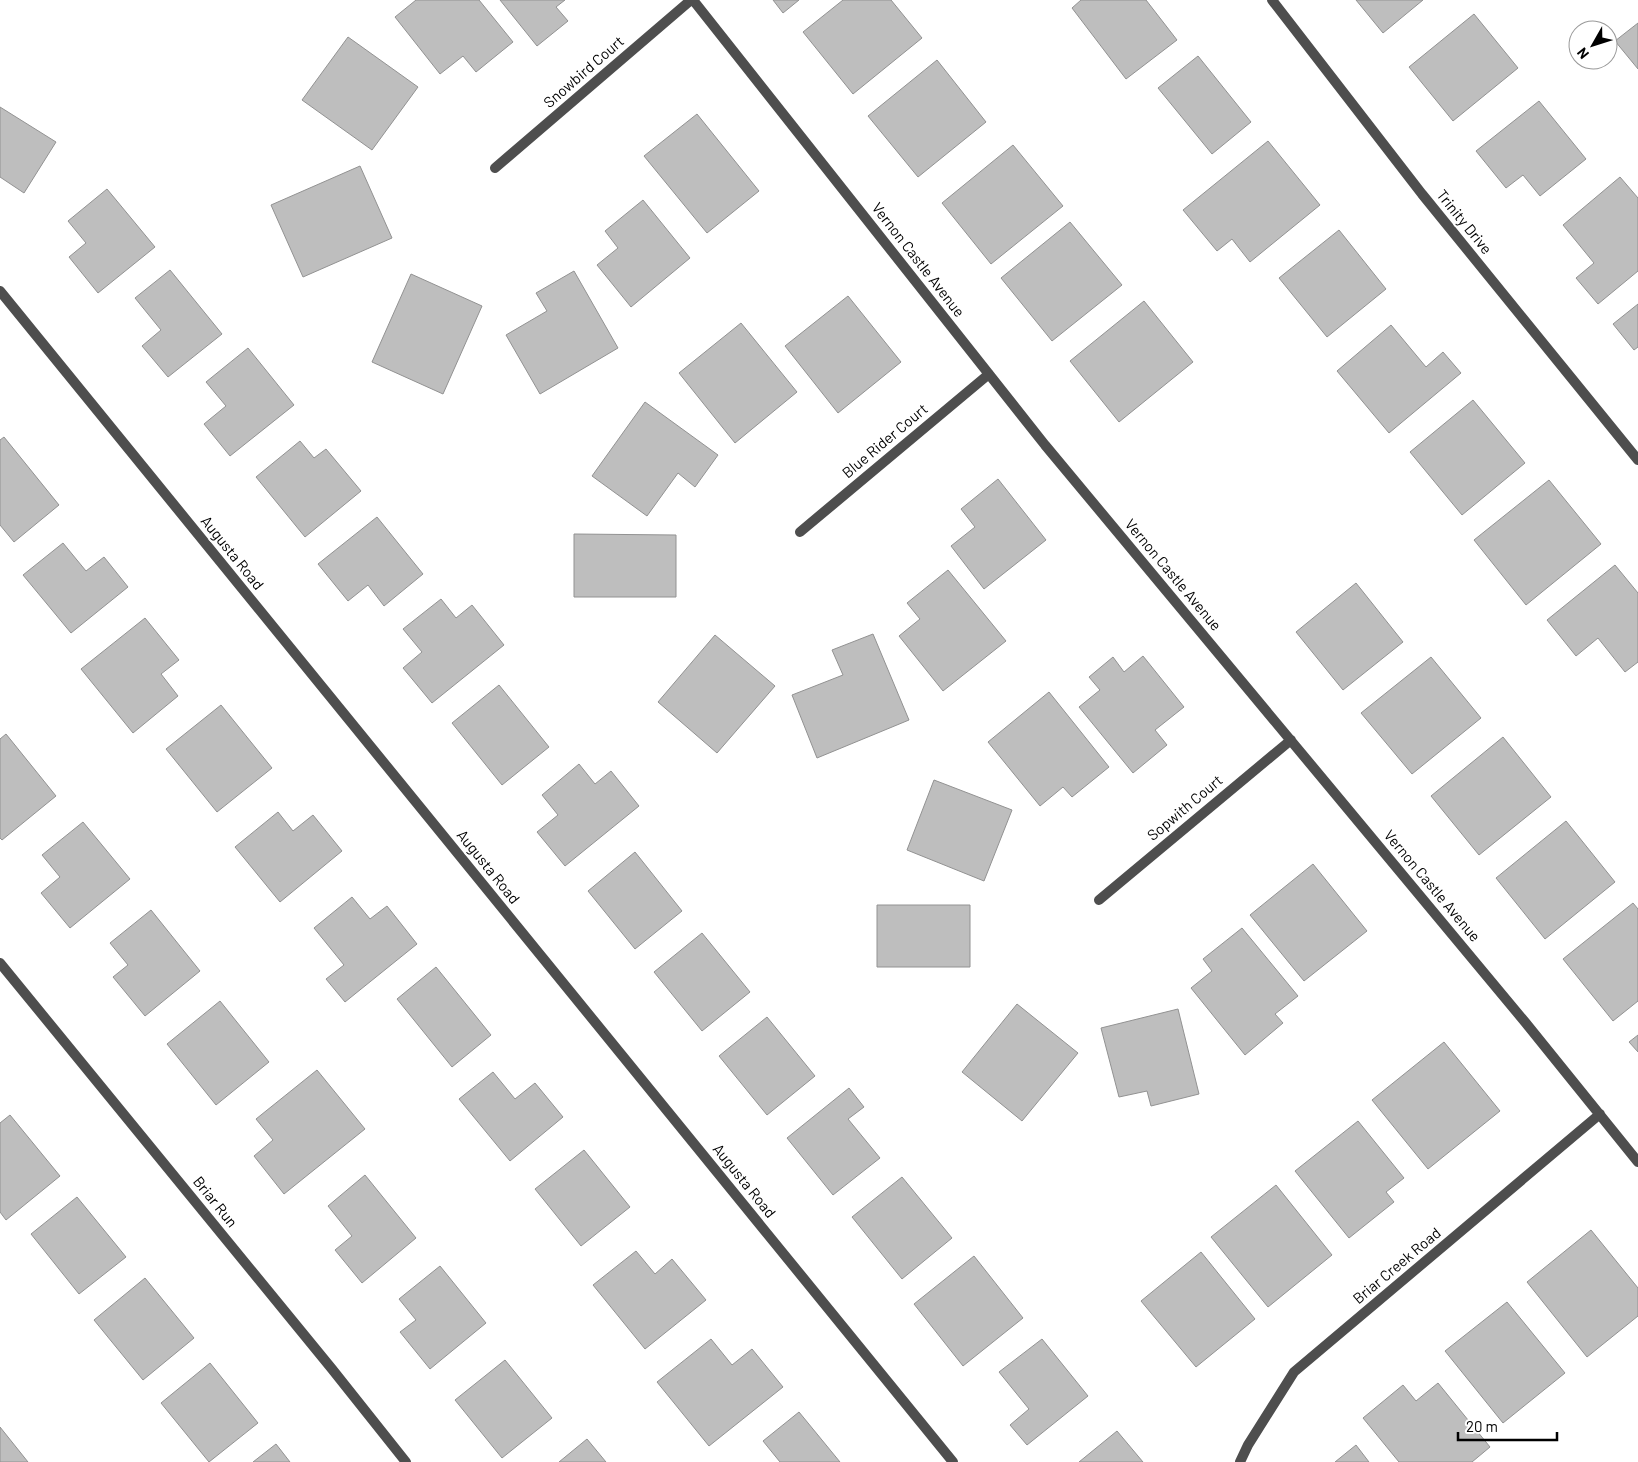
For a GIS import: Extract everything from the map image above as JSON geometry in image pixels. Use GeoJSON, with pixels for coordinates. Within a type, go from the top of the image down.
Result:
{"type":"FeatureCollection","features":[{"type":"Feature","properties":{"kind":"street","name":"Snowbird Court"},"geometry":{"type":"LineString","coordinates":[[495,168],[692,0]]}},
{"type":"Feature","properties":{"kind":"street","name":"Vernon Castle Avenue"},"geometry":{"type":"LineString","coordinates":[[692,0],[1045,445],[1638,1162]]}},
{"type":"Feature","properties":{"kind":"street","name":"Trinity Drive"},"geometry":{"type":"LineString","coordinates":[[1272,0],[1422,194],[1638,460]]}},
{"type":"Feature","properties":{"kind":"street","name":"Augusta Road"},"geometry":{"type":"LineString","coordinates":[[0,291],[953,1462]]}},
{"type":"Feature","properties":{"kind":"street","name":"Blue Rider Court"},"geometry":{"type":"LineString","coordinates":[[800,532],[989,374]]}},
{"type":"Feature","properties":{"kind":"street","name":"Sopwith Court"},"geometry":{"type":"LineString","coordinates":[[1099,900],[1290,740]]}},
{"type":"Feature","properties":{"kind":"street","name":"Briar Run"},"geometry":{"type":"LineString","coordinates":[[0,963],[406,1462]]}},
{"type":"Feature","properties":{"kind":"street","name":"Briar Creek Road"},"geometry":{"type":"LineString","coordinates":[[1240,1462],[1248,1445],[1294,1372],[1600,1114]]}},
{"type":"Feature","properties":{"kind":"building"},"geometry":{"type":"Polygon","coordinates":[[[416,0],[479,0],[513,42],[476,72],[463,56],[440,74],[395,17],[416,0]]]}},
{"type":"Feature","properties":{"kind":"building"},"geometry":{"type":"Polygon","coordinates":[[[500,0],[565,0],[556,7],[568,21],[537,46],[500,0]]]}},
{"type":"Feature","properties":{"kind":"building"},"geometry":{"type":"Polygon","coordinates":[[[773,0],[799,0],[783,13],[773,0]]]}},
{"type":"Feature","properties":{"kind":"building"},"geometry":{"type":"Polygon","coordinates":[[[843,0],[891,0],[922,38],[853,94],[803,32],[843,0]]]}},
{"type":"Feature","properties":{"kind":"building"},"geometry":{"type":"Polygon","coordinates":[[[1081,0],[1146,0],[1177,40],[1126,79],[1072,8],[1081,0]]]}},
{"type":"Feature","properties":{"kind":"building"},"geometry":{"type":"Polygon","coordinates":[[[1356,0],[1423,0],[1383,33],[1356,0]]]}},
{"type":"Feature","properties":{"kind":"building"},"geometry":{"type":"Polygon","coordinates":[[[1474,14],[1518,68],[1453,121],[1409,67],[1474,14]]]}},
{"type":"Feature","properties":{"kind":"building"},"geometry":{"type":"Polygon","coordinates":[[[1638,23],[1638,69],[1618,45],[1618,39],[1638,23]]]}},
{"type":"Feature","properties":{"kind":"building"},"geometry":{"type":"Polygon","coordinates":[[[348,37],[418,87],[372,150],[302,100],[348,37]]]}},
{"type":"Feature","properties":{"kind":"building"},"geometry":{"type":"Polygon","coordinates":[[[1198,56],[1251,122],[1212,154],[1158,88],[1198,56]]]}},
{"type":"Feature","properties":{"kind":"building"},"geometry":{"type":"Polygon","coordinates":[[[937,60],[986,122],[918,177],[868,116],[937,60]]]}},
{"type":"Feature","properties":{"kind":"building"},"geometry":{"type":"Polygon","coordinates":[[[1539,101],[1586,159],[1540,196],[1523,175],[1506,188],[1476,151],[1539,101]]]}},
{"type":"Feature","properties":{"kind":"building"},"geometry":{"type":"Polygon","coordinates":[[[0,107],[56,142],[24,193],[0,177],[0,107]]]}},
{"type":"Feature","properties":{"kind":"building"},"geometry":{"type":"Polygon","coordinates":[[[697,114],[759,191],[707,233],[644,156],[697,114]]]}},
{"type":"Feature","properties":{"kind":"building"},"geometry":{"type":"Polygon","coordinates":[[[1268,141],[1320,205],[1250,262],[1232,239],[1217,251],[1183,210],[1268,141]]]}},
{"type":"Feature","properties":{"kind":"building"},"geometry":{"type":"Polygon","coordinates":[[[1013,145],[1063,206],[991,264],[942,203],[1013,145]]]}},
{"type":"Feature","properties":{"kind":"building"},"geometry":{"type":"Polygon","coordinates":[[[360,166],[392,238],[303,277],[271,205],[360,166]]]}},
{"type":"Feature","properties":{"kind":"building"},"geometry":{"type":"Polygon","coordinates":[[[1620,177],[1638,198],[1638,271],[1598,304],[1576,278],[1594,263],[1563,225],[1620,177]]]}},
{"type":"Feature","properties":{"kind":"building"},"geometry":{"type":"Polygon","coordinates":[[[107,189],[155,247],[98,293],[69,257],[86,243],[68,221],[107,189]]]}},
{"type":"Feature","properties":{"kind":"building"},"geometry":{"type":"Polygon","coordinates":[[[643,200],[690,258],[631,307],[597,265],[618,248],[605,231],[643,200]]]}},
{"type":"Feature","properties":{"kind":"building"},"geometry":{"type":"Polygon","coordinates":[[[1070,222],[1122,285],[1052,341],[1001,278],[1070,222]]]}},
{"type":"Feature","properties":{"kind":"building"},"geometry":{"type":"Polygon","coordinates":[[[1339,230],[1386,289],[1327,337],[1279,278],[1339,230]]]}},
{"type":"Feature","properties":{"kind":"building"},"geometry":{"type":"Polygon","coordinates":[[[170,270],[222,334],[168,377],[142,346],[161,330],[135,298],[170,270]]]}},
{"type":"Feature","properties":{"kind":"building"},"geometry":{"type":"Polygon","coordinates":[[[574,271],[618,348],[540,394],[506,335],[547,311],[536,293],[574,271]]]}},
{"type":"Feature","properties":{"kind":"building"},"geometry":{"type":"Polygon","coordinates":[[[411,274],[482,306],[443,394],[372,362],[411,274]]]}},
{"type":"Feature","properties":{"kind":"building"},"geometry":{"type":"Polygon","coordinates":[[[848,296],[901,362],[838,413],[785,346],[848,296]]]}},
{"type":"Feature","properties":{"kind":"building"},"geometry":{"type":"Polygon","coordinates":[[[1144,301],[1193,362],[1119,422],[1070,361],[1144,301]]]}},
{"type":"Feature","properties":{"kind":"building"},"geometry":{"type":"Polygon","coordinates":[[[1638,304],[1638,347],[1634,350],[1613,324],[1638,304]]]}},
{"type":"Feature","properties":{"kind":"building"},"geometry":{"type":"Polygon","coordinates":[[[741,323],[797,392],[735,443],[679,373],[741,323]]]}},
{"type":"Feature","properties":{"kind":"building"},"geometry":{"type":"Polygon","coordinates":[[[1391,325],[1426,367],[1443,352],[1461,373],[1389,433],[1337,371],[1391,325]]]}},
{"type":"Feature","properties":{"kind":"building"},"geometry":{"type":"Polygon","coordinates":[[[248,348],[294,405],[230,456],[204,424],[226,406],[206,382],[248,348]]]}},
{"type":"Feature","properties":{"kind":"building"},"geometry":{"type":"Polygon","coordinates":[[[1473,400],[1525,463],[1462,515],[1410,452],[1473,400]]]}},
{"type":"Feature","properties":{"kind":"building"},"geometry":{"type":"Polygon","coordinates":[[[645,402],[718,455],[695,487],[678,473],[647,516],[592,476],[645,402]]]}},
{"type":"Feature","properties":{"kind":"building"},"geometry":{"type":"Polygon","coordinates":[[[4,437],[59,505],[14,542],[0,525],[0,440],[4,437]]]}},
{"type":"Feature","properties":{"kind":"building"},"geometry":{"type":"Polygon","coordinates":[[[300,441],[314,458],[326,449],[361,491],[305,537],[256,477],[300,441]]]}},
{"type":"Feature","properties":{"kind":"building"},"geometry":{"type":"Polygon","coordinates":[[[998,479],[1046,540],[984,589],[951,546],[975,527],[961,509],[998,479]]]}},
{"type":"Feature","properties":{"kind":"building"},"geometry":{"type":"Polygon","coordinates":[[[1549,480],[1601,544],[1526,605],[1474,540],[1549,480]]]}},
{"type":"Feature","properties":{"kind":"building"},"geometry":{"type":"Polygon","coordinates":[[[377,517],[423,574],[384,606],[368,585],[348,601],[318,564],[377,517]]]}},
{"type":"Feature","properties":{"kind":"building"},"geometry":{"type":"Polygon","coordinates":[[[574,534],[676,535],[676,597],[574,597],[574,534]]]}},
{"type":"Feature","properties":{"kind":"building"},"geometry":{"type":"Polygon","coordinates":[[[63,543],[86,571],[104,557],[128,587],[71,633],[23,575],[63,543]]]}},
{"type":"Feature","properties":{"kind":"building"},"geometry":{"type":"Polygon","coordinates":[[[1615,565],[1638,593],[1638,662],[1625,672],[1598,638],[1576,656],[1547,620],[1615,565]]]}},
{"type":"Feature","properties":{"kind":"building"},"geometry":{"type":"Polygon","coordinates":[[[948,570],[1006,641],[943,691],[899,636],[920,619],[907,603],[948,570]]]}},
{"type":"Feature","properties":{"kind":"building"},"geometry":{"type":"Polygon","coordinates":[[[1356,583],[1403,642],[1343,690],[1296,632],[1356,583]]]}},
{"type":"Feature","properties":{"kind":"building"},"geometry":{"type":"Polygon","coordinates":[[[441,599],[456,618],[472,605],[504,645],[432,703],[403,668],[422,652],[403,629],[441,599]]]}},
{"type":"Feature","properties":{"kind":"building"},"geometry":{"type":"Polygon","coordinates":[[[145,618],[179,660],[161,674],[178,696],[133,733],[81,669],[145,618]]]}},
{"type":"Feature","properties":{"kind":"building"},"geometry":{"type":"Polygon","coordinates":[[[873,634],[909,720],[817,758],[792,695],[843,675],[832,650],[873,634]]]}},
{"type":"Feature","properties":{"kind":"building"},"geometry":{"type":"Polygon","coordinates":[[[715,635],[775,686],[717,753],[658,702],[715,635]]]}},
{"type":"Feature","properties":{"kind":"building"},"geometry":{"type":"Polygon","coordinates":[[[1143,656],[1184,707],[1155,730],[1167,745],[1133,773],[1079,707],[1100,690],[1089,677],[1113,657],[1124,672],[1143,656]]]}},
{"type":"Feature","properties":{"kind":"building"},"geometry":{"type":"Polygon","coordinates":[[[1431,657],[1481,718],[1412,774],[1361,713],[1431,657]]]}},
{"type":"Feature","properties":{"kind":"building"},"geometry":{"type":"Polygon","coordinates":[[[499,685],[549,747],[502,785],[452,723],[499,685]]]}},
{"type":"Feature","properties":{"kind":"building"},"geometry":{"type":"Polygon","coordinates":[[[1049,692],[1109,767],[1072,797],[1063,787],[1040,806],[988,742],[1049,692]]]}},
{"type":"Feature","properties":{"kind":"building"},"geometry":{"type":"Polygon","coordinates":[[[221,705],[272,768],[217,812],[166,749],[221,705]]]}},
{"type":"Feature","properties":{"kind":"building"},"geometry":{"type":"Polygon","coordinates":[[[6,734],[56,796],[2,840],[0,838],[0,739],[6,734]]]}},
{"type":"Feature","properties":{"kind":"building"},"geometry":{"type":"Polygon","coordinates":[[[1503,737],[1551,797],[1479,855],[1431,796],[1503,737]]]}},
{"type":"Feature","properties":{"kind":"building"},"geometry":{"type":"Polygon","coordinates":[[[579,764],[595,784],[611,771],[639,806],[565,866],[537,832],[558,815],[542,795],[579,764]]]}},
{"type":"Feature","properties":{"kind":"building"},"geometry":{"type":"Polygon","coordinates":[[[934,780],[1012,810],[984,881],[907,850],[934,780]]]}},
{"type":"Feature","properties":{"kind":"building"},"geometry":{"type":"Polygon","coordinates":[[[278,812],[293,831],[313,815],[342,851],[280,902],[235,847],[278,812]]]}},
{"type":"Feature","properties":{"kind":"building"},"geometry":{"type":"Polygon","coordinates":[[[1566,821],[1615,882],[1545,939],[1496,878],[1566,821]]]}},
{"type":"Feature","properties":{"kind":"building"},"geometry":{"type":"Polygon","coordinates":[[[83,822],[130,879],[70,928],[41,893],[60,877],[42,855],[83,822]]]}},
{"type":"Feature","properties":{"kind":"building"},"geometry":{"type":"Polygon","coordinates":[[[635,852],[682,911],[635,949],[588,891],[635,852]]]}},
{"type":"Feature","properties":{"kind":"building"},"geometry":{"type":"Polygon","coordinates":[[[1313,864],[1367,931],[1304,981],[1250,915],[1313,864]]]}},
{"type":"Feature","properties":{"kind":"building"},"geometry":{"type":"Polygon","coordinates":[[[352,897],[370,919],[387,906],[417,944],[345,1002],[326,979],[344,965],[314,928],[352,897]]]}},
{"type":"Feature","properties":{"kind":"building"},"geometry":{"type":"Polygon","coordinates":[[[1633,903],[1638,909],[1638,1001],[1613,1021],[1563,959],[1633,903]]]}},
{"type":"Feature","properties":{"kind":"building"},"geometry":{"type":"Polygon","coordinates":[[[877,905],[970,905],[970,967],[877,967],[877,905]]]}},
{"type":"Feature","properties":{"kind":"building"},"geometry":{"type":"Polygon","coordinates":[[[151,910],[200,971],[145,1016],[113,977],[128,965],[110,943],[151,910]]]}},
{"type":"Feature","properties":{"kind":"building"},"geometry":{"type":"Polygon","coordinates":[[[1242,928],[1298,996],[1275,1014],[1283,1023],[1245,1055],[1191,988],[1212,971],[1203,959],[1242,928]]]}},
{"type":"Feature","properties":{"kind":"building"},"geometry":{"type":"Polygon","coordinates":[[[702,933],[750,992],[702,1031],[654,972],[702,933]]]}},
{"type":"Feature","properties":{"kind":"building"},"geometry":{"type":"Polygon","coordinates":[[[436,967],[491,1035],[452,1067],[397,999],[436,967]]]}},
{"type":"Feature","properties":{"kind":"building"},"geometry":{"type":"Polygon","coordinates":[[[220,1001],[269,1062],[216,1105],[167,1044],[220,1001]]]}},
{"type":"Feature","properties":{"kind":"building"},"geometry":{"type":"Polygon","coordinates":[[[1017,1004],[1078,1053],[1022,1121],[962,1072],[1017,1004]]]}},
{"type":"Feature","properties":{"kind":"building"},"geometry":{"type":"Polygon","coordinates":[[[1178,1009],[1199,1094],[1151,1106],[1147,1091],[1119,1097],[1101,1028],[1178,1009]]]}},
{"type":"Feature","properties":{"kind":"building"},"geometry":{"type":"Polygon","coordinates":[[[767,1017],[815,1076],[767,1115],[719,1056],[767,1017]]]}},
{"type":"Feature","properties":{"kind":"building"},"geometry":{"type":"Polygon","coordinates":[[[1638,1035],[1638,1052],[1629,1042],[1638,1035]]]}},
{"type":"Feature","properties":{"kind":"building"},"geometry":{"type":"Polygon","coordinates":[[[1444,1042],[1500,1111],[1428,1169],[1372,1100],[1444,1042]]]}},
{"type":"Feature","properties":{"kind":"building"},"geometry":{"type":"Polygon","coordinates":[[[317,1070],[365,1129],[284,1194],[254,1156],[273,1140],[256,1119],[317,1070]]]}},
{"type":"Feature","properties":{"kind":"building"},"geometry":{"type":"Polygon","coordinates":[[[493,1072],[515,1099],[535,1083],[563,1117],[510,1161],[459,1099],[493,1072]]]}},
{"type":"Feature","properties":{"kind":"building"},"geometry":{"type":"Polygon","coordinates":[[[849,1088],[864,1107],[848,1119],[880,1158],[833,1195],[787,1138],[849,1088]]]}},
{"type":"Feature","properties":{"kind":"building"},"geometry":{"type":"Polygon","coordinates":[[[10,1115],[60,1176],[6,1220],[0,1212],[0,1123],[10,1115]]]}},
{"type":"Feature","properties":{"kind":"building"},"geometry":{"type":"Polygon","coordinates":[[[1358,1121],[1404,1178],[1386,1192],[1394,1202],[1349,1238],[1295,1171],[1358,1121]]]}},
{"type":"Feature","properties":{"kind":"building"},"geometry":{"type":"Polygon","coordinates":[[[584,1150],[630,1207],[581,1246],[535,1189],[584,1150]]]}},
{"type":"Feature","properties":{"kind":"building"},"geometry":{"type":"Polygon","coordinates":[[[365,1175],[416,1238],[362,1283],[335,1250],[352,1236],[328,1206],[365,1175]]]}},
{"type":"Feature","properties":{"kind":"building"},"geometry":{"type":"Polygon","coordinates":[[[902,1177],[952,1238],[902,1279],[852,1217],[902,1177]]]}},
{"type":"Feature","properties":{"kind":"building"},"geometry":{"type":"Polygon","coordinates":[[[1276,1185],[1332,1255],[1268,1307],[1211,1237],[1276,1185]]]}},
{"type":"Feature","properties":{"kind":"building"},"geometry":{"type":"Polygon","coordinates":[[[77,1197],[126,1257],[79,1294],[31,1234],[77,1197]]]}},
{"type":"Feature","properties":{"kind":"building"},"geometry":{"type":"Polygon","coordinates":[[[1591,1230],[1638,1288],[1638,1316],[1587,1357],[1527,1282],[1591,1230]]]}},
{"type":"Feature","properties":{"kind":"building"},"geometry":{"type":"Polygon","coordinates":[[[636,1251],[655,1274],[672,1259],[706,1300],[645,1349],[593,1285],[636,1251]]]}},
{"type":"Feature","properties":{"kind":"building"},"geometry":{"type":"Polygon","coordinates":[[[1201,1252],[1255,1319],[1196,1367],[1141,1301],[1201,1252]]]}},
{"type":"Feature","properties":{"kind":"building"},"geometry":{"type":"Polygon","coordinates":[[[974,1256],[1023,1318],[963,1366],[914,1304],[974,1256]]]}},
{"type":"Feature","properties":{"kind":"building"},"geometry":{"type":"Polygon","coordinates":[[[440,1266],[486,1323],[430,1369],[400,1332],[416,1320],[399,1299],[440,1266]]]}},
{"type":"Feature","properties":{"kind":"building"},"geometry":{"type":"Polygon","coordinates":[[[145,1278],[194,1338],[143,1380],[94,1320],[145,1278]]]}},
{"type":"Feature","properties":{"kind":"building"},"geometry":{"type":"Polygon","coordinates":[[[1507,1302],[1565,1373],[1503,1423],[1445,1351],[1507,1302]]]}},
{"type":"Feature","properties":{"kind":"building"},"geometry":{"type":"Polygon","coordinates":[[[711,1339],[732,1365],[752,1349],[783,1387],[709,1446],[657,1382],[711,1339]]]}},
{"type":"Feature","properties":{"kind":"building"},"geometry":{"type":"Polygon","coordinates":[[[1042,1339],[1088,1396],[1027,1445],[1010,1425],[1029,1409],[999,1372],[1042,1339]]]}},
{"type":"Feature","properties":{"kind":"building"},"geometry":{"type":"Polygon","coordinates":[[[505,1360],[552,1418],[502,1458],[455,1400],[505,1360]]]}},
{"type":"Feature","properties":{"kind":"building"},"geometry":{"type":"Polygon","coordinates":[[[210,1363],[258,1423],[209,1462],[161,1403],[210,1363]]]}},
{"type":"Feature","properties":{"kind":"building"},"geometry":{"type":"Polygon","coordinates":[[[1438,1383],[1490,1447],[1472,1462],[1399,1462],[1363,1418],[1403,1385],[1416,1401],[1438,1383]]]}},
{"type":"Feature","properties":{"kind":"building"},"geometry":{"type":"Polygon","coordinates":[[[799,1412],[840,1462],[780,1462],[763,1441],[799,1412]]]}},
{"type":"Feature","properties":{"kind":"building"},"geometry":{"type":"Polygon","coordinates":[[[0,1427],[28,1462],[0,1462],[0,1427]]]}},
{"type":"Feature","properties":{"kind":"building"},"geometry":{"type":"Polygon","coordinates":[[[1117,1431],[1143,1462],[1079,1462],[1117,1431]]]}},
{"type":"Feature","properties":{"kind":"building"},"geometry":{"type":"Polygon","coordinates":[[[587,1439],[606,1462],[559,1462],[587,1439]]]}},
{"type":"Feature","properties":{"kind":"building"},"geometry":{"type":"Polygon","coordinates":[[[276,1444],[290,1462],[253,1462],[276,1444]]]}},
{"type":"Feature","properties":{"kind":"building"},"geometry":{"type":"Polygon","coordinates":[[[1356,1445],[1369,1462],[1335,1462],[1356,1445]]]}}]}
